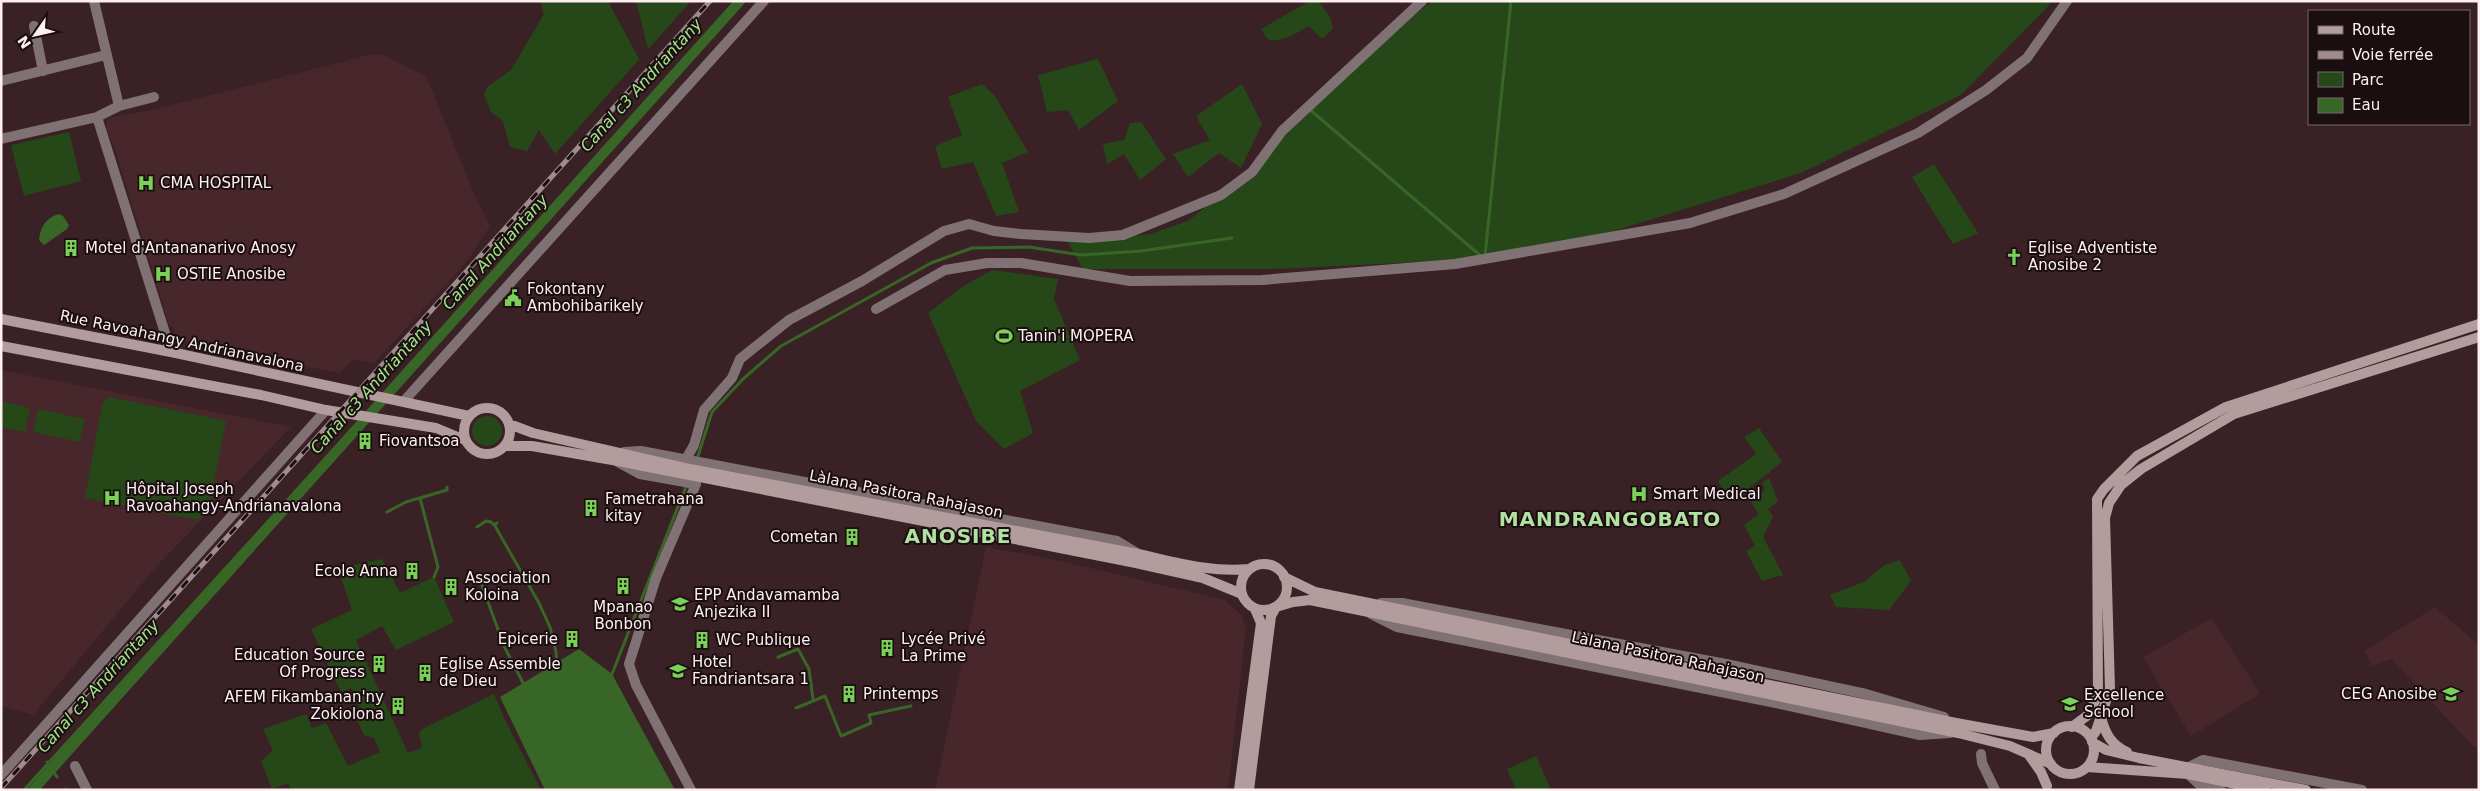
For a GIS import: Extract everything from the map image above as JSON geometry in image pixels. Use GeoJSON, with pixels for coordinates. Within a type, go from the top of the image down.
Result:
{"type":"FeatureCollection","features":[{"type":"Feature","properties":{"kind":"main road","name":"Rue Ravoahangy Andrianavalona"},"geometry":{"type":"LineString","coordinates":[[1,319],[172,352],[469,416]]}},
{"type":"Feature","properties":{"kind":"main road"},"geometry":{"type":"LineString","coordinates":[[2072,727],[2088,715],[2098,695],[2096,505],[2104,489],[2132,458],[2226,407],[2479,324]]}},
{"type":"Feature","properties":{"kind":"main road"},"geometry":{"type":"LineString","coordinates":[[2087,767],[2094,751],[2092,740],[2110,689],[2106,518],[2109,502],[2121,485],[2141,469],[2234,414],[2479,337]]}},
{"type":"Feature","properties":{"kind":"main road"},"geometry":{"type":"LineString","coordinates":[[1,346],[261,395],[326,410],[436,428],[465,440]]}},
{"type":"Feature","properties":{"kind":"main road"},"geometry":{"type":"LineString","coordinates":[[509,424],[510,436],[505,446],[498,452],[482,454],[470,447],[465,440],[464,427],[469,416],[478,409],[492,408],[499,411],[509,424],[533,433],[618,457]]}},
{"type":"Feature","properties":{"kind":"main road"},"geometry":{"type":"LineString","coordinates":[[505,446],[532,446],[618,457],[687,470],[702,475]]}},
{"type":"Feature","properties":{"kind":"main road","name":"Làlana Pasitora Rahajason"},"geometry":{"type":"LineString","coordinates":[[702,475],[1138,554],[1204,569],[1227,572],[1249,569]]}},
{"type":"Feature","properties":{"kind":"main road","name":"Làlana Pasitora Rahajason"},"geometry":{"type":"LineString","coordinates":[[702,475],[1203,578],[1242,594]]}},
{"type":"Feature","properties":{"kind":"main road"},"geometry":{"type":"LineString","coordinates":[[1239,790],[1261,624],[1255,609],[1245,600],[1242,594],[1241,580],[1249,569],[1269,564],[1275,567],[1284,577],[1286,590],[1285,597],[1270,616],[1249,790]]}},
{"type":"Feature","properties":{"kind":"main road","name":"Làlana Pasitora Rahajason"},"geometry":{"type":"LineString","coordinates":[[1284,577],[1311,591],[1365,607]]}},
{"type":"Feature","properties":{"kind":"main road","name":"Làlana Pasitora Rahajason"},"geometry":{"type":"LineString","coordinates":[[1276,607],[1310,600],[1365,607],[1957,728],[2033,737],[2054,733]]}},
{"type":"Feature","properties":{"kind":"main road"},"geometry":{"type":"LineString","coordinates":[[1255,609],[1266,610],[1276,607]]}},
{"type":"Feature","properties":{"kind":"main road"},"geometry":{"type":"LineString","coordinates":[[2101,717],[2104,730],[2112,742],[2121,750],[2139,758]]}},
{"type":"Feature","properties":{"kind":"main road"},"geometry":{"type":"LineString","coordinates":[[2046,788],[2051,764],[2046,750],[2050,738],[2064,727],[2072,727],[2086,732],[2092,740],[2106,750],[2265,790]]}},
{"type":"Feature","properties":{"kind":"main road","name":"Làlana Pasitora Rahajason"},"geometry":{"type":"LineString","coordinates":[[1957,728],[2027,752],[2051,764]]}},
{"type":"Feature","properties":{"kind":"main road"},"geometry":{"type":"LineString","coordinates":[[2027,752],[2041,772],[2046,788]]}},
{"type":"Feature","properties":{"kind":"main road"},"geometry":{"type":"LineString","coordinates":[[2051,764],[2065,774],[2073,774],[2087,767],[2188,770],[2306,790]]}},
{"type":"Feature","properties":{"kind":"street"},"geometry":{"type":"LineString","coordinates":[[94,1],[119,106]]}},
{"type":"Feature","properties":{"kind":"street"},"geometry":{"type":"LineString","coordinates":[[404,401],[764,1]]}},
{"type":"Feature","properties":{"kind":"street"},"geometry":{"type":"LineString","coordinates":[[687,470],[704,410],[732,378],[740,359],[789,320],[862,281],[944,231],[969,224],[994,231],[1036,235],[1089,238],[1123,235],[1221,195],[1252,172],[1282,131],[1422,1]]}},
{"type":"Feature","properties":{"kind":"street"},"geometry":{"type":"LineString","coordinates":[[876,309],[946,270],[987,263],[1021,263],[1130,281],[1262,280],[1455,264],[1690,223],[1784,194],[1918,133],[1986,90],[2027,58],[2067,1]]}},
{"type":"Feature","properties":{"kind":"street"},"geometry":{"type":"LineString","coordinates":[[34,26],[43,71]]}},
{"type":"Feature","properties":{"kind":"street"},"geometry":{"type":"LineString","coordinates":[[1,81],[106,55]]}},
{"type":"Feature","properties":{"kind":"street"},"geometry":{"type":"LineString","coordinates":[[1,139],[97,117],[119,106],[154,97]]}},
{"type":"Feature","properties":{"kind":"street"},"geometry":{"type":"LineString","coordinates":[[97,117],[172,352]]}},
{"type":"Feature","properties":{"kind":"street"},"geometry":{"type":"LineString","coordinates":[[1,776],[326,410]]}},
{"type":"Feature","properties":{"kind":"street"},"geometry":{"type":"LineString","coordinates":[[618,457],[641,451],[702,475],[656,578],[629,664],[636,685],[691,790]]}},
{"type":"Feature","properties":{"kind":"street"},"geometry":{"type":"LineString","coordinates":[[1365,607],[1397,627],[1790,706],[1920,735],[1957,728]]}},
{"type":"Feature","properties":{"kind":"street"},"geometry":{"type":"LineString","coordinates":[[1980,754],[1982,763],[1995,790]]}},
{"type":"Feature","properties":{"kind":"street"},"geometry":{"type":"LineString","coordinates":[[2221,790],[2200,785],[2188,770],[2203,760],[2362,790]]}},
{"type":"Feature","properties":{"kind":"street"},"geometry":{"type":"LineString","coordinates":[[75,766],[87,790]]}},
{"type":"Feature","properties":{"kind":"shaded area"},"geometry":{"type":"Polygon","coordinates":[[[373,54],[385,56],[425,76],[432,90],[475,196],[490,226],[465,264],[374,363],[352,360],[340,373],[197,347],[175,336],[173,327],[169,325],[116,153],[106,127],[107,120],[111,117],[147,111],[373,54]]]}},
{"type":"Feature","properties":{"kind":"shaded area","name":"Hôpital Joseph Ravoahangy-Andrianavalona"},"geometry":{"type":"Polygon","coordinates":[[[1,370],[291,427],[154,569],[33,715],[1,706],[1,370]]]}},
{"type":"Feature","properties":{"kind":"shaded area"},"geometry":{"type":"Polygon","coordinates":[[[986,547],[1061,561],[1225,600],[1242,616],[1246,629],[1228,790],[935,790],[986,547]]]}},
{"type":"Feature","properties":{"kind":"shaded area","name":"CEG Anosibe"},"geometry":{"type":"Polygon","coordinates":[[[2435,607],[2479,645],[2479,749],[2473,746],[2391,659],[2371,666],[2364,651],[2435,607]]]}},
{"type":"Feature","properties":{"kind":"shaded area"},"geometry":{"type":"Polygon","coordinates":[[[2212,618],[2260,694],[2191,736],[2143,657],[2212,618]]]}},
{"type":"Feature","properties":{"kind":"green space"},"geometry":{"type":"Polygon","coordinates":[[[540,1],[608,1],[639,59],[648,49],[636,1],[691,1],[555,154],[539,130],[527,151],[510,147],[503,121],[491,112],[484,95],[487,87],[511,70],[544,14],[540,1]]]}},
{"type":"Feature","properties":{"kind":"green space"},"geometry":{"type":"Polygon","coordinates":[[[1432,1],[2053,1],[1961,95],[1801,173],[1604,234],[1484,259],[1275,269],[1083,269],[1066,239],[1099,241],[1150,234],[1188,221],[1257,166],[1328,82],[1432,1]]]}},
{"type":"Feature","properties":{"kind":"green space"},"geometry":{"type":"Polygon","coordinates":[[[1308,2],[1319,2],[1330,17],[1333,29],[1322,39],[1309,26],[1283,39],[1272,40],[1266,37],[1261,29],[1308,2]]]}},
{"type":"Feature","properties":{"kind":"green space"},"geometry":{"type":"Polygon","coordinates":[[[1098,59],[1118,101],[1079,130],[1068,110],[1047,112],[1038,75],[1098,59]]]}},
{"type":"Feature","properties":{"kind":"green space"},"geometry":{"type":"Polygon","coordinates":[[[982,84],[995,96],[1028,152],[1002,163],[1019,212],[996,216],[973,162],[942,169],[935,146],[962,135],[948,97],[982,84]]]}},
{"type":"Feature","properties":{"kind":"green space"},"geometry":{"type":"Polygon","coordinates":[[[1242,84],[1262,124],[1241,168],[1219,153],[1188,177],[1173,154],[1210,140],[1196,116],[1242,84]]]}},
{"type":"Feature","properties":{"kind":"green space"},"geometry":{"type":"Polygon","coordinates":[[[1141,122],[1166,159],[1140,180],[1124,154],[1107,164],[1103,144],[1124,140],[1130,123],[1141,122]]]}},
{"type":"Feature","properties":{"kind":"green space"},"geometry":{"type":"Polygon","coordinates":[[[69,132],[81,181],[24,196],[11,145],[69,132]]]}},
{"type":"Feature","properties":{"kind":"green space"},"geometry":{"type":"Polygon","coordinates":[[[1934,164],[1978,233],[1953,244],[1912,177],[1934,164]]]}},
{"type":"Feature","properties":{"kind":"green space","name":"Tanin'i MOPERA"},"geometry":{"type":"Polygon","coordinates":[[[992,270],[1058,279],[1054,299],[1080,360],[1020,391],[1033,433],[1004,449],[976,421],[928,313],[962,287],[992,270]]]}},
{"type":"Feature","properties":{"kind":"green space"},"geometry":{"type":"Polygon","coordinates":[[[109,397],[226,422],[208,511],[198,520],[85,498],[102,404],[109,397]]]}},
{"type":"Feature","properties":{"kind":"green space"},"geometry":{"type":"Polygon","coordinates":[[[1,401],[30,408],[25,432],[1,427],[1,401]]]}},
{"type":"Feature","properties":{"kind":"green space"},"geometry":{"type":"Polygon","coordinates":[[[38,409],[85,419],[80,442],[33,432],[38,409]]]}},
{"type":"Feature","properties":{"kind":"green space"},"geometry":{"type":"Polygon","coordinates":[[[487,416],[498,420],[502,431],[498,442],[487,446],[476,442],[472,431],[476,420],[487,416]]]}},
{"type":"Feature","properties":{"kind":"green space"},"geometry":{"type":"Polygon","coordinates":[[[1759,428],[1782,462],[1732,502],[1718,481],[1756,454],[1744,437],[1759,428]]]}},
{"type":"Feature","properties":{"kind":"green space"},"geometry":{"type":"Polygon","coordinates":[[[1769,478],[1778,501],[1768,509],[1773,517],[1763,537],[1783,575],[1762,581],[1746,551],[1755,546],[1744,525],[1759,514],[1751,502],[1765,490],[1762,483],[1769,478]]]}},
{"type":"Feature","properties":{"kind":"green space"},"geometry":{"type":"Polygon","coordinates":[[[382,559],[400,593],[434,577],[454,622],[396,650],[382,626],[356,640],[408,753],[422,748],[419,733],[422,729],[494,694],[505,720],[541,790],[291,790],[288,783],[272,789],[261,761],[273,750],[263,729],[306,714],[312,728],[326,723],[348,766],[380,752],[374,738],[364,735],[355,715],[362,712],[351,688],[341,692],[311,629],[352,610],[338,569],[382,559]]]}},
{"type":"Feature","properties":{"kind":"green space"},"geometry":{"type":"Polygon","coordinates":[[[1900,560],[1911,581],[1889,610],[1836,607],[1830,595],[1864,582],[1883,566],[1900,560]]]}},
{"type":"Feature","properties":{"kind":"green space"},"geometry":{"type":"Polygon","coordinates":[[[1536,756],[1551,790],[1516,790],[1507,769],[1536,756]]]}},
{"type":"Feature","properties":{"kind":"water"},"geometry":{"type":"Polygon","coordinates":[[[59,214],[63,216],[69,225],[67,229],[44,245],[39,240],[42,227],[47,220],[59,214]]]}},
{"type":"Feature","properties":{"kind":"water"},"geometry":{"type":"Polygon","coordinates":[[[579,649],[612,674],[675,790],[545,790],[500,697],[579,649]]]}},
{"type":"Feature","properties":{"kind":"waterway","name":"Canal c3 Andriantany"},"geometry":{"type":"LineString","coordinates":[[366,414],[736,1]]}},
{"type":"Feature","properties":{"kind":"waterway","name":"Canal c3 Andriantany"},"geometry":{"type":"LineString","coordinates":[[33,790],[740,1]]}},
{"type":"Feature","properties":{"kind":"waterway"},"geometry":{"type":"LineString","coordinates":[[1485,256],[1511,1]]}},
{"type":"Feature","properties":{"kind":"waterway"},"geometry":{"type":"LineString","coordinates":[[1308,108],[1482,257]]}},
{"type":"Feature","properties":{"kind":"waterway","name":"Canal Andriantany"},"geometry":{"type":"LineString","coordinates":[[697,459],[712,412],[743,379],[781,346],[931,263],[972,248],[1029,247],[1081,255],[1141,251],[1232,238]]}},
{"type":"Feature","properties":{"kind":"waterway","name":"Canal c3 Andriantany"},"geometry":{"type":"LineString","coordinates":[[24,790],[362,418]]}},
{"type":"Feature","properties":{"kind":"waterway","name":"Canal Andriantany"},"geometry":{"type":"LineString","coordinates":[[612,674],[687,484]]}},
{"type":"Feature","properties":{"kind":"waterway"},"geometry":{"type":"LineString","coordinates":[[387,512],[406,502],[447,490],[447,487]]}},
{"type":"Feature","properties":{"kind":"waterway"},"geometry":{"type":"LineString","coordinates":[[420,498],[438,567],[434,577]]}},
{"type":"Feature","properties":{"kind":"waterway"},"geometry":{"type":"LineString","coordinates":[[477,527],[486,521],[494,525],[497,523]]}},
{"type":"Feature","properties":{"kind":"waterway"},"geometry":{"type":"LineString","coordinates":[[495,526],[539,603],[550,627],[556,652]]}},
{"type":"Feature","properties":{"kind":"waterway"},"geometry":{"type":"LineString","coordinates":[[480,580],[504,646],[523,683]]}},
{"type":"Feature","properties":{"kind":"waterway"},"geometry":{"type":"LineString","coordinates":[[778,657],[798,649],[809,669],[813,699]]}},
{"type":"Feature","properties":{"kind":"waterway"},"geometry":{"type":"LineString","coordinates":[[556,654],[557,663]]}},
{"type":"Feature","properties":{"kind":"waterway"},"geometry":{"type":"LineString","coordinates":[[796,708],[825,696],[841,736],[871,723],[869,715],[911,706]]}},
{"type":"Feature","properties":{"kind":"waterway","name":"Canal Andriantany"},"geometry":{"type":"LineString","coordinates":[[47,762],[57,777]]}},
{"type":"Feature","properties":{"kind":"railway"},"geometry":{"type":"LineString","coordinates":[[1,788],[710,1]]}},
{"type":"Feature","properties":{"kind":"place","name":"CMA HOSPITAL"},"geometry":{"type":"Point","coordinates":[146,183]}},
{"type":"Feature","properties":{"kind":"place","name":"Motel d'Antananarivo Anosy"},"geometry":{"type":"Point","coordinates":[71,248]}},
{"type":"Feature","properties":{"kind":"place","name":"Eglise Adventiste Anosibe 2"},"geometry":{"type":"Point","coordinates":[2014,257]}},
{"type":"Feature","properties":{"kind":"place","name":"OSTIE Anosibe"},"geometry":{"type":"Point","coordinates":[163,274]}},
{"type":"Feature","properties":{"kind":"place","name":"Fokontany Ambohibarikely"},"geometry":{"type":"Point","coordinates":[513,298]}},
{"type":"Feature","properties":{"kind":"place","name":"Tanin'i MOPERA"},"geometry":{"type":"Point","coordinates":[1004,336]}},
{"type":"Feature","properties":{"kind":"place","name":"Fiovantsoa"},"geometry":{"type":"Point","coordinates":[365,441]}},
{"type":"Feature","properties":{"kind":"place","name":"Smart Medical"},"geometry":{"type":"Point","coordinates":[1639,494]}},
{"type":"Feature","properties":{"kind":"place","name":"Hôpital Joseph Ravoahangy-Andrianavalona"},"geometry":{"type":"Point","coordinates":[112,498]}},
{"type":"Feature","properties":{"kind":"place","name":"Fametrahana kitay"},"geometry":{"type":"Point","coordinates":[591,508]}},
{"type":"Feature","properties":{"kind":"place","name":"Cometan"},"geometry":{"type":"Point","coordinates":[852,537]}},
{"type":"Feature","properties":{"kind":"place","name":"Ecole Anna"},"geometry":{"type":"Point","coordinates":[412,571]}},
{"type":"Feature","properties":{"kind":"place","name":"Mpanao Bonbon"},"geometry":{"type":"Point","coordinates":[623,586]}},
{"type":"Feature","properties":{"kind":"place","name":"Association Koloina"},"geometry":{"type":"Point","coordinates":[451,587]}},
{"type":"Feature","properties":{"kind":"place","name":"EPP Andavamamba Anjezika II"},"geometry":{"type":"Point","coordinates":[680,604]}},
{"type":"Feature","properties":{"kind":"place","name":"Epicerie"},"geometry":{"type":"Point","coordinates":[572,639]}},
{"type":"Feature","properties":{"kind":"place","name":"WC Publique"},"geometry":{"type":"Point","coordinates":[702,640]}},
{"type":"Feature","properties":{"kind":"place","name":"Lycée Privé La Prime"},"geometry":{"type":"Point","coordinates":[887,648]}},
{"type":"Feature","properties":{"kind":"place","name":"Education Source Of Progress"},"geometry":{"type":"Point","coordinates":[379,664]}},
{"type":"Feature","properties":{"kind":"place","name":"Hotel Fandriantsara 1"},"geometry":{"type":"Point","coordinates":[678,671]}},
{"type":"Feature","properties":{"kind":"place","name":"Eglise Assemble de Dieu"},"geometry":{"type":"Point","coordinates":[425,673]}},
{"type":"Feature","properties":{"kind":"place","name":"Printemps"},"geometry":{"type":"Point","coordinates":[849,694]}},
{"type":"Feature","properties":{"kind":"place","name":"CEG Anosibe"},"geometry":{"type":"Point","coordinates":[2451,694]}},
{"type":"Feature","properties":{"kind":"place","name":"Excellence School"},"geometry":{"type":"Point","coordinates":[2070,704]}},
{"type":"Feature","properties":{"kind":"place","name":"AFEM Fikambanan'ny Zokiolona"},"geometry":{"type":"Point","coordinates":[398,706]}},
{"type":"Feature","properties":{"kind":"district","name":"MANDRANGOBATO"},"geometry":{"type":"Point","coordinates":[1610,519]}},
{"type":"Feature","properties":{"kind":"district","name":"ANOSIBE"},"geometry":{"type":"Point","coordinates":[958,536]}}]}
